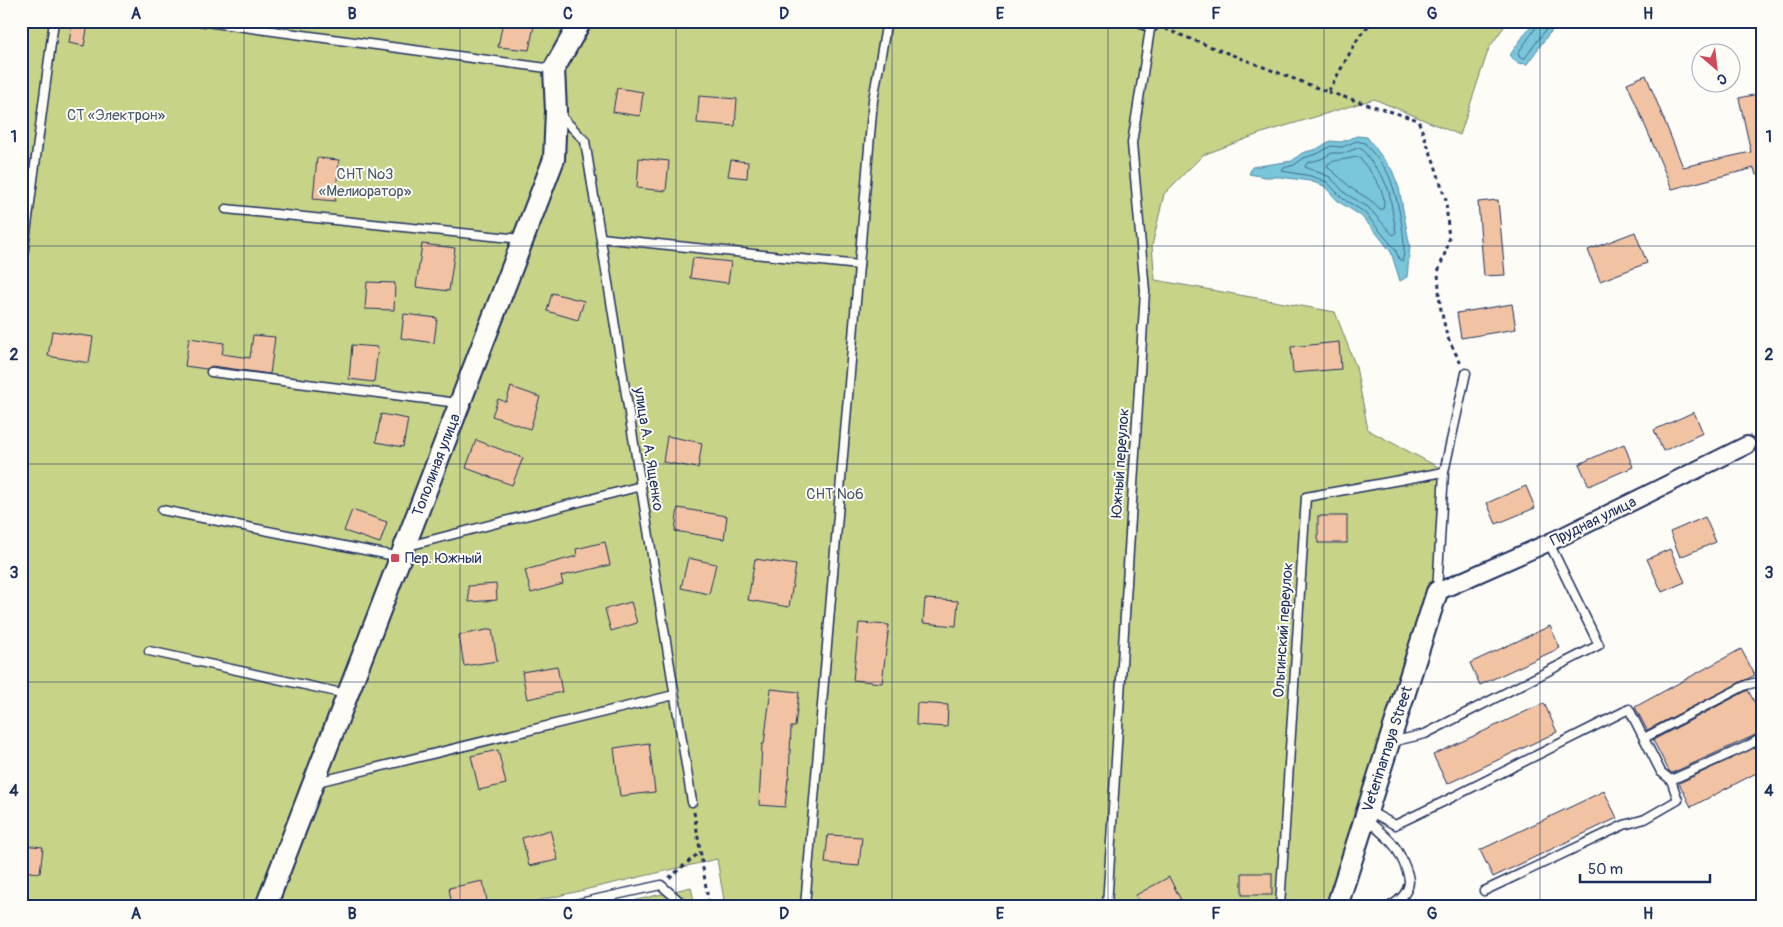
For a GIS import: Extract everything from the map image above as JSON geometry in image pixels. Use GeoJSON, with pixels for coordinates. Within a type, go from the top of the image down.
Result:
{"type":"FeatureCollection","features":[{"type":"Feature","properties":{"kind":"street"},"geometry":{"type":"LineString","coordinates":[[554,69],[581,21]]}},
{"type":"Feature","properties":{"kind":"street","name":"Тополиная улица"},"geometry":{"type":"LineString","coordinates":[[266,906],[554,159],[556,111],[554,69]]}},
{"type":"Feature","properties":{"kind":"street","name":"Прудная улица"},"geometry":{"type":"LineString","coordinates":[[1437,592],[1549,543],[1747,445]]}},
{"type":"Feature","properties":{"kind":"street","name":"Veterinarnaya Street"},"geometry":{"type":"LineString","coordinates":[[1337,906],[1437,592]]}},
{"type":"Feature","properties":{"kind":"lane"},"geometry":{"type":"LineString","coordinates":[[21,271],[54,21]]}},
{"type":"Feature","properties":{"kind":"lane"},"geometry":{"type":"LineString","coordinates":[[199,21],[554,69]]}},
{"type":"Feature","properties":{"kind":"lane"},"geometry":{"type":"LineString","coordinates":[[805,906],[873,100],[887,21]]}},
{"type":"Feature","properties":{"kind":"lane","name":"Южный переулок"},"geometry":{"type":"LineString","coordinates":[[1107,906],[1145,291],[1132,143],[1148,22]]}},
{"type":"Feature","properties":{"kind":"lane","name":"улица А. А. Ященко"},"geometry":{"type":"LineString","coordinates":[[556,111],[585,141],[692,802]]}},
{"type":"Feature","properties":{"kind":"lane"},"geometry":{"type":"LineString","coordinates":[[226,209],[523,240]]}},
{"type":"Feature","properties":{"kind":"lane"},"geometry":{"type":"LineString","coordinates":[[600,238],[859,265]]}},
{"type":"Feature","properties":{"kind":"lane"},"geometry":{"type":"LineString","coordinates":[[211,372],[460,403]]}},
{"type":"Feature","properties":{"kind":"lane"},"geometry":{"type":"LineString","coordinates":[[1437,592],[1444,472],[1466,374]]}},
{"type":"Feature","properties":{"kind":"lane","name":"Ольгинский переулок"},"geometry":{"type":"LineString","coordinates":[[1280,906],[1306,496],[1444,472]]}},
{"type":"Feature","properties":{"kind":"lane"},"geometry":{"type":"LineString","coordinates":[[162,510],[403,552],[641,486]]}},
{"type":"Feature","properties":{"kind":"lane"},"geometry":{"type":"LineString","coordinates":[[1389,742],[1425,734],[1599,645],[1549,543]]}},
{"type":"Feature","properties":{"kind":"lane"},"geometry":{"type":"LineString","coordinates":[[149,651],[348,695]]}},
{"type":"Feature","properties":{"kind":"lane"},"geometry":{"type":"LineString","coordinates":[[1644,738],[1746,685],[1762,680]]}},
{"type":"Feature","properties":{"kind":"lane"},"geometry":{"type":"LineString","coordinates":[[314,782],[674,695]]}},
{"type":"Feature","properties":{"kind":"lane"},"geometry":{"type":"LineString","coordinates":[[1366,814],[1395,824],[1452,798],[1629,709],[1661,772],[1671,780],[1678,800],[1645,819],[1624,824],[1484,891]]}},
{"type":"Feature","properties":{"kind":"lane"},"geometry":{"type":"LineString","coordinates":[[1671,780],[1762,738]]}},
{"type":"Feature","properties":{"kind":"lane"},"geometry":{"type":"LineString","coordinates":[[1366,814],[1393,844],[1402,858],[1406,870],[1409,882],[1405,893],[1397,902],[1390,906]]}},
{"type":"Feature","properties":{"kind":"lane"},"geometry":{"type":"LineString","coordinates":[[566,906],[660,884],[685,906]]}},
{"type":"Feature","properties":{"kind":"path"},"geometry":{"type":"LineString","coordinates":[[1328,92],[1360,35],[1373,21]]}},
{"type":"Feature","properties":{"kind":"path"},"geometry":{"type":"LineString","coordinates":[[1148,22],[1328,92],[1418,120],[1446,200],[1449,242],[1438,272],[1440,305],[1447,336],[1466,374]]}},
{"type":"Feature","properties":{"kind":"path"},"geometry":{"type":"LineString","coordinates":[[692,802],[709,906]]}},
{"type":"Feature","properties":{"kind":"path"},"geometry":{"type":"LineString","coordinates":[[660,884],[700,852]]}},
{"type":"Feature","properties":{"kind":"green space","name":"СНТ №6"},"geometry":{"type":"Polygon","coordinates":[[[21,21],[1508,21],[1489,48],[1460,135],[1374,99],[1259,134],[1203,155],[1164,194],[1152,246],[1155,280],[1335,312],[1356,367],[1368,430],[1440,468],[1440,595],[1340,906],[725,906],[717,859],[515,906],[279,906],[537,190],[260,906],[21,906],[21,21]]]}},
{"type":"Feature","properties":{"kind":"green space"},"geometry":{"type":"Polygon","coordinates":[[[691,887],[695,906],[612,906],[691,887]]]}},
{"type":"Feature","properties":{"kind":"water"},"geometry":{"type":"Polygon","coordinates":[[[1534,21],[1562,21],[1548,35],[1527,64],[1517,63],[1510,55],[1534,21]]]}},
{"type":"Feature","properties":{"kind":"water"},"geometry":{"type":"Polygon","coordinates":[[[1357,136],[1367,137],[1392,170],[1399,188],[1410,247],[1407,277],[1400,281],[1391,252],[1378,235],[1360,215],[1339,202],[1324,186],[1310,181],[1249,174],[1252,167],[1292,161],[1302,153],[1317,149],[1330,141],[1341,142],[1357,136]]]}},
{"type":"Feature","properties":{"kind":"building"},"geometry":{"type":"Polygon","coordinates":[[[503,21],[535,21],[529,50],[498,47],[503,21]]]}},
{"type":"Feature","properties":{"kind":"building"},"geometry":{"type":"Polygon","coordinates":[[[72,22],[88,24],[84,46],[69,43],[72,22]]]}},
{"type":"Feature","properties":{"kind":"building"},"geometry":{"type":"Polygon","coordinates":[[[1646,75],[1683,167],[1751,152],[1739,98],[1758,94],[1762,111],[1762,174],[1756,175],[1754,168],[1672,189],[1627,83],[1646,75]]]}},
{"type":"Feature","properties":{"kind":"building"},"geometry":{"type":"Polygon","coordinates":[[[617,88],[643,92],[640,116],[613,112],[617,88]]]}},
{"type":"Feature","properties":{"kind":"building"},"geometry":{"type":"Polygon","coordinates":[[[699,96],[737,99],[735,126],[697,123],[699,96]]]}},
{"type":"Feature","properties":{"kind":"building"},"geometry":{"type":"Polygon","coordinates":[[[317,158],[339,160],[335,201],[313,199],[317,158]]]}},
{"type":"Feature","properties":{"kind":"building"},"geometry":{"type":"Polygon","coordinates":[[[639,158],[669,161],[666,191],[637,188],[639,158]]]}},
{"type":"Feature","properties":{"kind":"building"},"geometry":{"type":"Polygon","coordinates":[[[731,160],[748,162],[747,178],[728,176],[731,160]]]}},
{"type":"Feature","properties":{"kind":"building"},"geometry":{"type":"Polygon","coordinates":[[[1498,200],[1505,275],[1484,276],[1478,202],[1498,200]]]}},
{"type":"Feature","properties":{"kind":"building"},"geometry":{"type":"Polygon","coordinates":[[[1635,232],[1647,263],[1600,281],[1588,250],[1635,232]]]}},
{"type":"Feature","properties":{"kind":"building"},"geometry":{"type":"Polygon","coordinates":[[[422,244],[455,248],[449,291],[416,287],[422,244]]]}},
{"type":"Feature","properties":{"kind":"building"},"geometry":{"type":"Polygon","coordinates":[[[693,258],[731,262],[728,283],[690,278],[693,258]]]}},
{"type":"Feature","properties":{"kind":"building"},"geometry":{"type":"Polygon","coordinates":[[[367,282],[395,283],[394,310],[365,309],[367,282]]]}},
{"type":"Feature","properties":{"kind":"building"},"geometry":{"type":"Polygon","coordinates":[[[552,293],[584,301],[578,320],[547,311],[552,293]]]}},
{"type":"Feature","properties":{"kind":"building"},"geometry":{"type":"Polygon","coordinates":[[[1512,304],[1516,329],[1461,338],[1457,313],[1512,304]]]}},
{"type":"Feature","properties":{"kind":"building"},"geometry":{"type":"Polygon","coordinates":[[[404,314],[437,318],[434,343],[401,338],[404,314]]]}},
{"type":"Feature","properties":{"kind":"building"},"geometry":{"type":"Polygon","coordinates":[[[52,331],[93,337],[89,363],[48,356],[52,331]]]}},
{"type":"Feature","properties":{"kind":"building"},"geometry":{"type":"Polygon","coordinates":[[[253,335],[275,337],[270,374],[212,366],[206,369],[185,366],[189,338],[224,343],[222,354],[250,358],[253,335]]]}},
{"type":"Feature","properties":{"kind":"building"},"geometry":{"type":"Polygon","coordinates":[[[1339,342],[1341,369],[1293,373],[1291,347],[1339,342]]]}},
{"type":"Feature","properties":{"kind":"building"},"geometry":{"type":"Polygon","coordinates":[[[352,345],[378,347],[374,382],[349,379],[352,345]]]}},
{"type":"Feature","properties":{"kind":"building"},"geometry":{"type":"Polygon","coordinates":[[[511,387],[540,397],[530,429],[492,416],[498,399],[506,402],[511,387]]]}},
{"type":"Feature","properties":{"kind":"building"},"geometry":{"type":"Polygon","coordinates":[[[1694,412],[1703,433],[1663,451],[1654,430],[1694,412]]]}},
{"type":"Feature","properties":{"kind":"building"},"geometry":{"type":"Polygon","coordinates":[[[381,414],[408,419],[403,447],[376,442],[381,414]]]}},
{"type":"Feature","properties":{"kind":"building"},"geometry":{"type":"Polygon","coordinates":[[[667,436],[702,443],[698,468],[663,462],[667,436]]]}},
{"type":"Feature","properties":{"kind":"building"},"geometry":{"type":"Polygon","coordinates":[[[476,440],[523,458],[512,485],[466,468],[476,440]]]}},
{"type":"Feature","properties":{"kind":"building"},"geometry":{"type":"Polygon","coordinates":[[[1624,444],[1633,467],[1589,486],[1579,464],[1624,444]]]}},
{"type":"Feature","properties":{"kind":"building"},"geometry":{"type":"Polygon","coordinates":[[[1526,486],[1535,508],[1496,524],[1487,503],[1526,486]]]}},
{"type":"Feature","properties":{"kind":"building"},"geometry":{"type":"Polygon","coordinates":[[[678,508],[727,516],[724,539],[675,531],[678,508]]]}},
{"type":"Feature","properties":{"kind":"building"},"geometry":{"type":"Polygon","coordinates":[[[352,510],[387,522],[380,543],[344,531],[352,510]]]}},
{"type":"Feature","properties":{"kind":"building"},"geometry":{"type":"Polygon","coordinates":[[[1318,516],[1347,516],[1347,543],[1318,543],[1318,516]]]}},
{"type":"Feature","properties":{"kind":"building"},"geometry":{"type":"Polygon","coordinates":[[[1705,517],[1716,542],[1680,557],[1670,532],[1705,517]]]}},
{"type":"Feature","properties":{"kind":"building"},"geometry":{"type":"Polygon","coordinates":[[[605,542],[610,565],[561,576],[563,584],[531,593],[525,570],[577,556],[576,549],[605,542]]]}},
{"type":"Feature","properties":{"kind":"building"},"geometry":{"type":"Polygon","coordinates":[[[1670,549],[1685,582],[1662,592],[1647,559],[1670,549]]]}},
{"type":"Feature","properties":{"kind":"building"},"geometry":{"type":"Polygon","coordinates":[[[688,558],[716,564],[709,594],[681,588],[688,558]]]}},
{"type":"Feature","properties":{"kind":"building"},"geometry":{"type":"Polygon","coordinates":[[[755,559],[796,565],[789,607],[748,600],[755,559]]]}},
{"type":"Feature","properties":{"kind":"building"},"geometry":{"type":"Polygon","coordinates":[[[496,584],[497,600],[469,602],[468,586],[496,584]]]}},
{"type":"Feature","properties":{"kind":"building"},"geometry":{"type":"Polygon","coordinates":[[[925,599],[958,601],[956,626],[923,623],[925,599]]]}},
{"type":"Feature","properties":{"kind":"building"},"geometry":{"type":"Polygon","coordinates":[[[631,602],[637,623],[611,631],[605,609],[631,602]]]}},
{"type":"Feature","properties":{"kind":"building"},"geometry":{"type":"Polygon","coordinates":[[[859,623],[889,625],[882,683],[853,680],[859,623]]]}},
{"type":"Feature","properties":{"kind":"building"},"geometry":{"type":"Polygon","coordinates":[[[1550,626],[1560,648],[1480,685],[1470,663],[1550,626]]]}},
{"type":"Feature","properties":{"kind":"building"},"geometry":{"type":"Polygon","coordinates":[[[492,629],[497,661],[464,666],[459,635],[492,629]]]}},
{"type":"Feature","properties":{"kind":"building"},"geometry":{"type":"Polygon","coordinates":[[[1741,649],[1755,675],[1647,730],[1635,707],[1741,649]]]}},
{"type":"Feature","properties":{"kind":"building"},"geometry":{"type":"Polygon","coordinates":[[[557,666],[562,692],[527,699],[522,672],[557,666]]]}},
{"type":"Feature","properties":{"kind":"building"},"geometry":{"type":"Polygon","coordinates":[[[771,689],[799,692],[795,727],[791,727],[789,778],[785,807],[759,805],[762,744],[764,744],[771,689]]]}},
{"type":"Feature","properties":{"kind":"building"},"geometry":{"type":"Polygon","coordinates":[[[1748,690],[1762,717],[1762,732],[1672,773],[1669,771],[1653,740],[1748,690]]]}},
{"type":"Feature","properties":{"kind":"building"},"geometry":{"type":"Polygon","coordinates":[[[917,703],[948,705],[947,727],[916,725],[917,703]]]}},
{"type":"Feature","properties":{"kind":"building"},"geometry":{"type":"Polygon","coordinates":[[[1544,703],[1557,732],[1447,784],[1433,755],[1544,703]]]}},
{"type":"Feature","properties":{"kind":"building"},"geometry":{"type":"Polygon","coordinates":[[[649,743],[655,792],[620,796],[614,748],[649,743]]]}},
{"type":"Feature","properties":{"kind":"building"},"geometry":{"type":"Polygon","coordinates":[[[1762,744],[1762,770],[1691,807],[1679,783],[1762,744]]]}},
{"type":"Feature","properties":{"kind":"building"},"geometry":{"type":"Polygon","coordinates":[[[498,750],[506,784],[479,790],[471,756],[498,750]]]}},
{"type":"Feature","properties":{"kind":"building"},"geometry":{"type":"Polygon","coordinates":[[[1604,791],[1617,818],[1493,877],[1480,850],[1604,791]]]}},
{"type":"Feature","properties":{"kind":"building"},"geometry":{"type":"Polygon","coordinates":[[[550,830],[558,860],[529,866],[522,838],[550,830]]]}},
{"type":"Feature","properties":{"kind":"building"},"geometry":{"type":"Polygon","coordinates":[[[828,835],[862,837],[859,866],[825,863],[828,835]]]}},
{"type":"Feature","properties":{"kind":"building"},"geometry":{"type":"Polygon","coordinates":[[[21,845],[43,847],[40,873],[21,871],[21,845]]]}},
{"type":"Feature","properties":{"kind":"building"},"geometry":{"type":"Polygon","coordinates":[[[1242,873],[1272,873],[1272,895],[1242,895],[1242,873]]]}},
{"type":"Feature","properties":{"kind":"building"},"geometry":{"type":"Polygon","coordinates":[[[1169,877],[1184,906],[1142,906],[1136,895],[1169,877]]]}},
{"type":"Feature","properties":{"kind":"building"},"geometry":{"type":"Polygon","coordinates":[[[483,881],[488,906],[452,906],[449,888],[483,881]]]}},
{"type":"Feature","properties":{"kind":"place","name":"Пер. Южный"},"geometry":{"type":"Point","coordinates":[395,558]}},
{"type":"Feature","properties":{"kind":"park label","name":"СТ «Электрон»"},"geometry":{"type":"Point","coordinates":[116,115]}},
{"type":"Feature","properties":{"kind":"park label","name":"СНТ №3 «Мелиоратор»"},"geometry":{"type":"Point","coordinates":[365,182]}}]}
